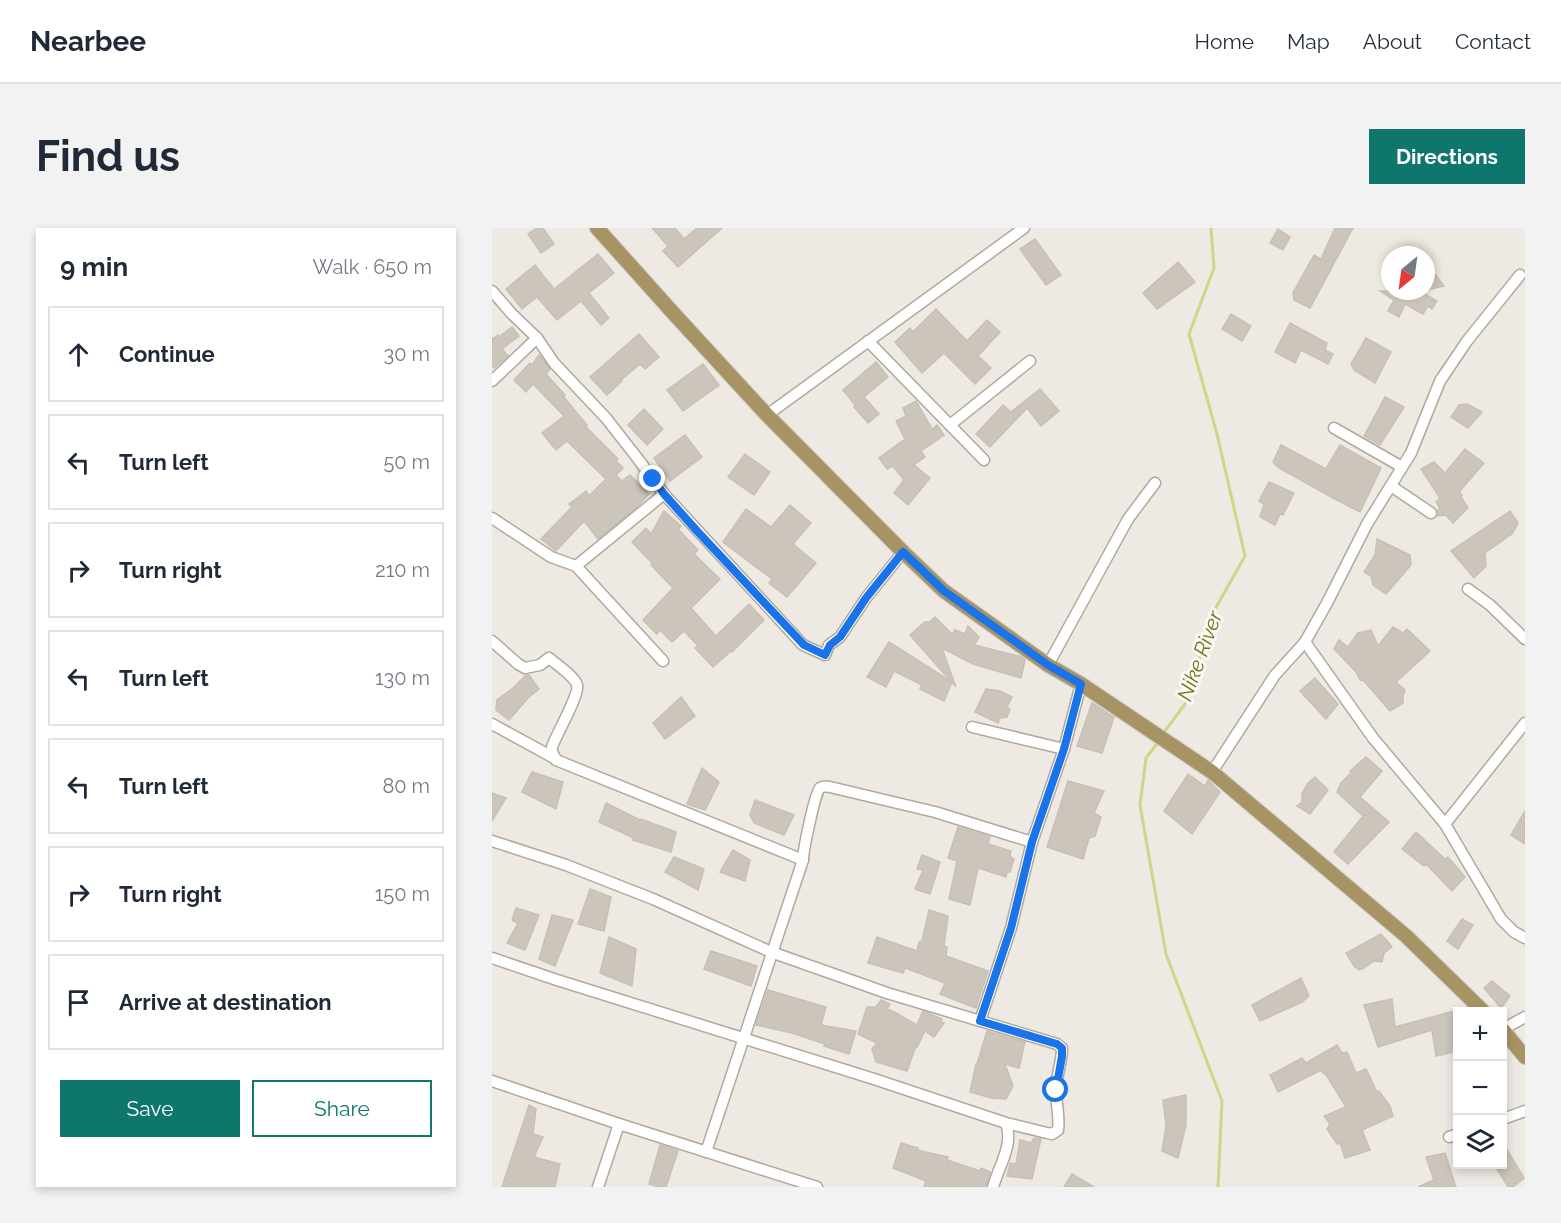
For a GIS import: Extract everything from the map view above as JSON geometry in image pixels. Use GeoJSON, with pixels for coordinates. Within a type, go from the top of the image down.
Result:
{"type":"FeatureCollection","features":[{"type":"Feature","properties":{"kind":"main road"},"geometry":{"type":"LineString","coordinates":[[597,228],[767,415],[944,591],[1048,665],[1081,684],[1212,772],[1406,936],[1480,1007]]}},
{"type":"Feature","properties":{"kind":"main road"},"geometry":{"type":"LineString","coordinates":[[1507,1035],[1525,1057]]}},
{"type":"Feature","properties":{"kind":"street"},"geometry":{"type":"LineString","coordinates":[[767,415],[1023,228]]}},
{"type":"Feature","properties":{"kind":"street"},"geometry":{"type":"LineString","coordinates":[[1212,772],[1275,675],[1305,642],[1367,524],[1411,453],[1440,381],[1467,341],[1520,275]]}},
{"type":"Feature","properties":{"kind":"street"},"geometry":{"type":"LineString","coordinates":[[492,291],[537,338],[554,363],[612,426],[664,494],[793,636],[804,645],[825,655],[830,645],[840,637],[866,598],[903,552]]}},
{"type":"Feature","properties":{"kind":"street"},"geometry":{"type":"LineString","coordinates":[[492,381],[537,338]]}},
{"type":"Feature","properties":{"kind":"street"},"geometry":{"type":"LineString","coordinates":[[868,341],[984,460]]}},
{"type":"Feature","properties":{"kind":"street"},"geometry":{"type":"LineString","coordinates":[[950,425],[1030,361]]}},
{"type":"Feature","properties":{"kind":"street"},"geometry":{"type":"LineString","coordinates":[[1334,428],[1402,467]]}},
{"type":"Feature","properties":{"kind":"street"},"geometry":{"type":"LineString","coordinates":[[1048,665],[1128,519],[1155,483]]}},
{"type":"Feature","properties":{"kind":"street"},"geometry":{"type":"LineString","coordinates":[[1391,486],[1431,513]]}},
{"type":"Feature","properties":{"kind":"street"},"geometry":{"type":"LineString","coordinates":[[576,566],[664,494]]}},
{"type":"Feature","properties":{"kind":"street"},"geometry":{"type":"LineString","coordinates":[[492,518],[551,557],[576,566],[663,661]]}},
{"type":"Feature","properties":{"kind":"street"},"geometry":{"type":"LineString","coordinates":[[1468,589],[1490,605],[1525,639]]}},
{"type":"Feature","properties":{"kind":"street"},"geometry":{"type":"LineString","coordinates":[[492,641],[525,668],[540,665],[549,658],[577,684],[576,695],[552,747],[556,760]]}},
{"type":"Feature","properties":{"kind":"street"},"geometry":{"type":"LineString","coordinates":[[1305,642],[1374,738],[1445,824],[1501,919],[1514,932],[1525,938]]}},
{"type":"Feature","properties":{"kind":"street"},"geometry":{"type":"LineString","coordinates":[[980,1021],[1011,928],[1032,842],[1064,749],[1081,684]]}},
{"type":"Feature","properties":{"kind":"street"},"geometry":{"type":"LineString","coordinates":[[1445,824],[1525,723]]}},
{"type":"Feature","properties":{"kind":"street"},"geometry":{"type":"LineString","coordinates":[[492,724],[556,760],[802,860]]}},
{"type":"Feature","properties":{"kind":"street"},"geometry":{"type":"LineString","coordinates":[[972,728],[1064,749]]}},
{"type":"Feature","properties":{"kind":"street"},"geometry":{"type":"LineString","coordinates":[[706,1152],[802,860],[818,790],[824,786],[830,787],[935,812],[1032,842]]}},
{"type":"Feature","properties":{"kind":"street"},"geometry":{"type":"LineString","coordinates":[[492,841],[566,865],[653,898],[771,952],[887,993],[1057,1044],[1062,1048],[1056,1090],[1058,1130],[1052,1134],[1006,1123],[492,958]]}},
{"type":"Feature","properties":{"kind":"street"},"geometry":{"type":"LineString","coordinates":[[1507,1028],[1525,1017]]}},
{"type":"Feature","properties":{"kind":"street"},"geometry":{"type":"LineString","coordinates":[[492,1081],[817,1187]]}},
{"type":"Feature","properties":{"kind":"street"},"geometry":{"type":"LineString","coordinates":[[1507,1118],[1525,1111]]}},
{"type":"Feature","properties":{"kind":"street"},"geometry":{"type":"LineString","coordinates":[[993,1187],[1008,1146],[1010,1136],[1006,1123]]}},
{"type":"Feature","properties":{"kind":"street"},"geometry":{"type":"LineString","coordinates":[[598,1187],[619,1124]]}},
{"type":"Feature","properties":{"kind":"building"},"geometry":{"type":"Polygon","coordinates":[[[537,228],[543,228],[554,244],[541,253],[528,234],[537,228]]]}},
{"type":"Feature","properties":{"kind":"building"},"geometry":{"type":"Polygon","coordinates":[[[652,228],[675,228],[684,239],[697,228],[722,228],[678,267],[663,251],[668,246],[652,228]]]}},
{"type":"Feature","properties":{"kind":"building"},"geometry":{"type":"Polygon","coordinates":[[[1335,228],[1353,228],[1310,308],[1294,300],[1293,293],[1314,255],[1321,259],[1335,228]]]}},
{"type":"Feature","properties":{"kind":"building"},"geometry":{"type":"Polygon","coordinates":[[[1278,229],[1290,237],[1283,250],[1270,243],[1278,229]]]}},
{"type":"Feature","properties":{"kind":"building"},"geometry":{"type":"Polygon","coordinates":[[[1035,239],[1061,275],[1046,285],[1020,249],[1035,239]]]}},
{"type":"Feature","properties":{"kind":"building"},"geometry":{"type":"Polygon","coordinates":[[[598,254],[614,273],[589,293],[609,318],[601,325],[581,301],[557,320],[537,297],[522,309],[506,289],[535,265],[554,289],[598,254]]]}},
{"type":"Feature","properties":{"kind":"building"},"geometry":{"type":"Polygon","coordinates":[[[1178,262],[1195,282],[1157,309],[1143,293],[1178,262]]]}},
{"type":"Feature","properties":{"kind":"building"},"geometry":{"type":"Polygon","coordinates":[[[1435,274],[1444,286],[1435,288],[1435,274]]]}},
{"type":"Feature","properties":{"kind":"building"},"geometry":{"type":"Polygon","coordinates":[[[1394,300],[1437,301],[1432,309],[1428,306],[1423,314],[1405,304],[1399,317],[1388,311],[1394,300]]]}},
{"type":"Feature","properties":{"kind":"building"},"geometry":{"type":"Polygon","coordinates":[[[936,309],[967,341],[987,320],[1000,332],[978,356],[991,368],[975,384],[944,353],[922,373],[895,342],[910,328],[913,332],[936,309]]]}},
{"type":"Feature","properties":{"kind":"building"},"geometry":{"type":"Polygon","coordinates":[[[1231,314],[1251,326],[1242,341],[1222,329],[1231,314]]]}},
{"type":"Feature","properties":{"kind":"building"},"geometry":{"type":"Polygon","coordinates":[[[1290,323],[1327,343],[1325,350],[1333,354],[1328,364],[1301,350],[1295,363],[1275,352],[1290,323]]]}},
{"type":"Feature","properties":{"kind":"building"},"geometry":{"type":"Polygon","coordinates":[[[512,327],[519,336],[502,349],[508,356],[494,368],[492,365],[492,337],[493,339],[498,335],[499,337],[512,327]]]}},
{"type":"Feature","properties":{"kind":"building"},"geometry":{"type":"Polygon","coordinates":[[[639,334],[659,357],[645,369],[640,364],[607,395],[590,377],[639,334]]]}},
{"type":"Feature","properties":{"kind":"building"},"geometry":{"type":"Polygon","coordinates":[[[1366,338],[1391,352],[1375,383],[1354,370],[1351,364],[1366,338]]]}},
{"type":"Feature","properties":{"kind":"building"},"geometry":{"type":"Polygon","coordinates":[[[539,355],[550,369],[546,374],[565,395],[563,396],[587,425],[585,426],[618,459],[616,461],[623,468],[616,475],[622,481],[630,475],[649,494],[637,507],[598,539],[584,521],[556,551],[541,539],[572,507],[569,504],[586,491],[589,496],[606,479],[567,441],[556,450],[542,433],[564,416],[533,384],[526,392],[514,380],[530,363],[532,365],[539,355]]]}},
{"type":"Feature","properties":{"kind":"building"},"geometry":{"type":"Polygon","coordinates":[[[876,362],[888,377],[864,397],[879,414],[868,423],[843,390],[876,362]]]}},
{"type":"Feature","properties":{"kind":"building"},"geometry":{"type":"Polygon","coordinates":[[[703,364],[719,385],[683,411],[667,390],[703,364]]]}},
{"type":"Feature","properties":{"kind":"building"},"geometry":{"type":"Polygon","coordinates":[[[1040,389],[1059,411],[1041,426],[1027,408],[990,447],[976,434],[1003,405],[1011,412],[1040,389]]]}},
{"type":"Feature","properties":{"kind":"building"},"geometry":{"type":"Polygon","coordinates":[[[1385,397],[1404,407],[1380,445],[1364,436],[1385,397]]]}},
{"type":"Feature","properties":{"kind":"building"},"geometry":{"type":"Polygon","coordinates":[[[916,401],[932,429],[937,425],[944,435],[921,451],[925,457],[914,465],[930,478],[908,505],[894,493],[904,480],[893,466],[887,469],[879,458],[905,439],[896,421],[906,416],[903,408],[916,401]]]}},
{"type":"Feature","properties":{"kind":"building"},"geometry":{"type":"Polygon","coordinates":[[[1467,404],[1482,412],[1468,428],[1451,417],[1459,405],[1467,404]]]}},
{"type":"Feature","properties":{"kind":"building"},"geometry":{"type":"Polygon","coordinates":[[[644,409],[663,429],[647,445],[628,425],[644,409]]]}},
{"type":"Feature","properties":{"kind":"building"},"geometry":{"type":"Polygon","coordinates":[[[685,435],[702,457],[670,481],[654,458],[685,435]]]}},
{"type":"Feature","properties":{"kind":"building"},"geometry":{"type":"Polygon","coordinates":[[[1281,445],[1326,469],[1340,445],[1381,468],[1360,512],[1279,468],[1273,462],[1281,445]]]}},
{"type":"Feature","properties":{"kind":"building"},"geometry":{"type":"Polygon","coordinates":[[[1465,449],[1484,463],[1459,492],[1468,508],[1453,523],[1446,515],[1438,516],[1440,509],[1436,502],[1440,498],[1421,469],[1434,462],[1445,473],[1465,449]]]}},
{"type":"Feature","properties":{"kind":"building"},"geometry":{"type":"Polygon","coordinates":[[[745,454],[770,472],[754,495],[728,477],[745,454]]]}},
{"type":"Feature","properties":{"kind":"building"},"geometry":{"type":"Polygon","coordinates":[[[1269,482],[1294,493],[1275,525],[1260,517],[1264,504],[1259,501],[1269,482]]]}},
{"type":"Feature","properties":{"kind":"building"},"geometry":{"type":"Polygon","coordinates":[[[790,505],[811,523],[793,544],[816,563],[787,597],[769,583],[772,579],[723,542],[746,509],[771,527],[790,505]]]}},
{"type":"Feature","properties":{"kind":"building"},"geometry":{"type":"Polygon","coordinates":[[[664,511],[681,526],[678,529],[698,550],[694,554],[720,579],[691,608],[716,636],[749,604],[764,620],[732,652],[713,667],[695,648],[698,646],[684,631],[672,642],[660,630],[657,634],[643,620],[673,588],[632,542],[646,528],[651,534],[664,511]]]}},
{"type":"Feature","properties":{"kind":"building"},"geometry":{"type":"Polygon","coordinates":[[[1510,511],[1518,523],[1513,533],[1485,553],[1486,566],[1474,578],[1451,551],[1510,511]]]}},
{"type":"Feature","properties":{"kind":"building"},"geometry":{"type":"Polygon","coordinates":[[[1377,539],[1410,555],[1411,565],[1386,594],[1373,585],[1371,576],[1364,572],[1375,555],[1377,539]]]}},
{"type":"Feature","properties":{"kind":"building"},"geometry":{"type":"Polygon","coordinates":[[[935,617],[952,634],[955,630],[965,634],[968,626],[979,637],[974,645],[1022,657],[1025,660],[1021,678],[973,664],[942,648],[956,687],[910,635],[935,617]]]}},
{"type":"Feature","properties":{"kind":"building"},"geometry":{"type":"Polygon","coordinates":[[[1393,627],[1403,633],[1407,629],[1430,651],[1396,682],[1405,690],[1403,703],[1390,711],[1334,649],[1339,640],[1348,647],[1358,633],[1371,630],[1378,646],[1393,627]]]}},
{"type":"Feature","properties":{"kind":"building"},"geometry":{"type":"Polygon","coordinates":[[[889,642],[952,682],[944,701],[920,689],[922,685],[894,671],[886,687],[867,677],[889,642]]]}},
{"type":"Feature","properties":{"kind":"building"},"geometry":{"type":"Polygon","coordinates":[[[526,675],[529,675],[539,689],[509,720],[496,710],[497,700],[526,675]]]}},
{"type":"Feature","properties":{"kind":"building"},"geometry":{"type":"Polygon","coordinates":[[[1315,678],[1338,704],[1326,719],[1300,691],[1315,678]]]}},
{"type":"Feature","properties":{"kind":"building"},"geometry":{"type":"Polygon","coordinates":[[[986,689],[1000,691],[1012,697],[1007,707],[1010,709],[1007,717],[1000,718],[998,723],[975,712],[986,689]]]}},
{"type":"Feature","properties":{"kind":"building"},"geometry":{"type":"Polygon","coordinates":[[[681,697],[695,716],[665,739],[653,723],[681,697]]]}},
{"type":"Feature","properties":{"kind":"building"},"geometry":{"type":"Polygon","coordinates":[[[1092,703],[1114,717],[1102,753],[1077,746],[1092,703]]]}},
{"type":"Feature","properties":{"kind":"building"},"geometry":{"type":"Polygon","coordinates":[[[1366,757],[1382,771],[1360,797],[1389,822],[1348,864],[1334,852],[1363,816],[1337,792],[1341,783],[1352,772],[1350,771],[1366,757]]]}},
{"type":"Feature","properties":{"kind":"building"},"geometry":{"type":"Polygon","coordinates":[[[702,768],[719,782],[705,810],[687,804],[702,768]]]}},
{"type":"Feature","properties":{"kind":"building"},"geometry":{"type":"Polygon","coordinates":[[[532,772],[563,782],[556,809],[522,792],[532,772]]]}},
{"type":"Feature","properties":{"kind":"building"},"geometry":{"type":"Polygon","coordinates":[[[1188,774],[1205,786],[1208,780],[1220,792],[1192,834],[1164,811],[1188,774]]]}},
{"type":"Feature","properties":{"kind":"building"},"geometry":{"type":"Polygon","coordinates":[[[1315,777],[1328,790],[1310,814],[1297,806],[1302,802],[1302,794],[1308,783],[1315,777]]]}},
{"type":"Feature","properties":{"kind":"building"},"geometry":{"type":"Polygon","coordinates":[[[1068,781],[1104,791],[1094,813],[1101,817],[1095,836],[1089,838],[1083,859],[1047,847],[1068,781]]]}},
{"type":"Feature","properties":{"kind":"building"},"geometry":{"type":"Polygon","coordinates":[[[492,793],[506,798],[492,821],[492,793]]]}},
{"type":"Feature","properties":{"kind":"building"},"geometry":{"type":"Polygon","coordinates":[[[755,800],[794,815],[784,835],[754,823],[750,815],[755,800]]]}},
{"type":"Feature","properties":{"kind":"building"},"geometry":{"type":"Polygon","coordinates":[[[606,803],[640,820],[676,832],[671,852],[633,840],[634,838],[599,822],[606,803]]]}},
{"type":"Feature","properties":{"kind":"building"},"geometry":{"type":"Polygon","coordinates":[[[1525,811],[1525,844],[1511,835],[1525,811]]]}},
{"type":"Feature","properties":{"kind":"building"},"geometry":{"type":"Polygon","coordinates":[[[958,827],[990,837],[988,844],[1011,851],[1010,856],[1014,859],[1006,877],[978,868],[970,905],[949,899],[957,861],[948,858],[958,827]]]}},
{"type":"Feature","properties":{"kind":"building"},"geometry":{"type":"Polygon","coordinates":[[[1416,832],[1445,859],[1448,857],[1465,877],[1452,891],[1426,864],[1424,866],[1402,849],[1416,832]]]}},
{"type":"Feature","properties":{"kind":"building"},"geometry":{"type":"Polygon","coordinates":[[[733,850],[750,860],[745,881],[720,872],[733,850]]]}},
{"type":"Feature","properties":{"kind":"building"},"geometry":{"type":"Polygon","coordinates":[[[922,855],[940,862],[930,894],[915,889],[923,870],[917,869],[922,855]]]}},
{"type":"Feature","properties":{"kind":"building"},"geometry":{"type":"Polygon","coordinates":[[[674,857],[704,869],[698,890],[665,872],[674,857]]]}},
{"type":"Feature","properties":{"kind":"building"},"geometry":{"type":"Polygon","coordinates":[[[590,889],[611,897],[604,931],[578,924],[590,889]]]}},
{"type":"Feature","properties":{"kind":"building"},"geometry":{"type":"Polygon","coordinates":[[[516,908],[539,915],[525,950],[507,943],[518,923],[512,920],[516,908]]]}},
{"type":"Feature","properties":{"kind":"building"},"geometry":{"type":"Polygon","coordinates":[[[929,910],[948,916],[944,946],[947,947],[946,956],[988,971],[976,1008],[940,994],[945,983],[905,968],[903,973],[868,963],[877,937],[917,951],[919,942],[922,941],[929,910]]]}},
{"type":"Feature","properties":{"kind":"building"},"geometry":{"type":"Polygon","coordinates":[[[552,915],[573,920],[555,966],[539,959],[552,915]]]}},
{"type":"Feature","properties":{"kind":"building"},"geometry":{"type":"Polygon","coordinates":[[[1462,919],[1473,925],[1458,949],[1447,941],[1462,919]]]}},
{"type":"Feature","properties":{"kind":"building"},"geometry":{"type":"Polygon","coordinates":[[[1381,934],[1392,947],[1384,953],[1382,962],[1374,961],[1359,970],[1346,953],[1381,934]]]}},
{"type":"Feature","properties":{"kind":"building"},"geometry":{"type":"Polygon","coordinates":[[[609,937],[636,949],[632,986],[600,973],[609,937]]]}},
{"type":"Feature","properties":{"kind":"building"},"geometry":{"type":"Polygon","coordinates":[[[711,951],[757,966],[751,986],[704,969],[711,951]]]}},
{"type":"Feature","properties":{"kind":"building"},"geometry":{"type":"Polygon","coordinates":[[[1301,978],[1309,996],[1302,1002],[1260,1021],[1252,1005],[1301,978]]]}},
{"type":"Feature","properties":{"kind":"building"},"geometry":{"type":"Polygon","coordinates":[[[1492,981],[1510,996],[1500,1007],[1484,988],[1492,981]]]}},
{"type":"Feature","properties":{"kind":"building"},"geometry":{"type":"Polygon","coordinates":[[[768,990],[826,1007],[821,1025],[856,1031],[849,1054],[792,1033],[756,1025],[768,990]]]}},
{"type":"Feature","properties":{"kind":"building"},"geometry":{"type":"Polygon","coordinates":[[[1392,999],[1395,1027],[1453,1011],[1453,1052],[1436,1056],[1432,1030],[1378,1047],[1364,1005],[1392,999]]]}},
{"type":"Feature","properties":{"kind":"building"},"geometry":{"type":"Polygon","coordinates":[[[881,1000],[890,1004],[887,1009],[917,1025],[923,1011],[942,1019],[941,1022],[944,1023],[934,1037],[925,1031],[916,1046],[907,1071],[876,1062],[872,1049],[877,1043],[858,1034],[867,1007],[876,1007],[881,1000]]]}},
{"type":"Feature","properties":{"kind":"building"},"geometry":{"type":"Polygon","coordinates":[[[987,1031],[1025,1042],[1019,1068],[1005,1064],[1013,1086],[1006,1099],[991,1098],[970,1092],[987,1031]]]}},
{"type":"Feature","properties":{"kind":"building"},"geometry":{"type":"Polygon","coordinates":[[[1337,1045],[1342,1053],[1347,1052],[1356,1073],[1366,1069],[1377,1092],[1379,1091],[1390,1106],[1393,1116],[1362,1130],[1370,1150],[1345,1158],[1340,1143],[1337,1144],[1327,1129],[1330,1124],[1324,1116],[1346,1107],[1325,1073],[1321,1070],[1278,1092],[1270,1075],[1302,1058],[1306,1063],[1337,1045]]]}},
{"type":"Feature","properties":{"kind":"building"},"geometry":{"type":"Polygon","coordinates":[[[1186,1095],[1186,1125],[1178,1158],[1162,1151],[1166,1126],[1163,1100],[1186,1095]]]}},
{"type":"Feature","properties":{"kind":"building"},"geometry":{"type":"Polygon","coordinates":[[[529,1105],[536,1109],[533,1134],[543,1137],[534,1157],[560,1164],[555,1187],[502,1187],[529,1105]]]}},
{"type":"Feature","properties":{"kind":"building"},"geometry":{"type":"Polygon","coordinates":[[[1034,1138],[1041,1139],[1032,1179],[1007,1176],[1010,1163],[1016,1164],[1020,1140],[1031,1143],[1034,1138]]]}},
{"type":"Feature","properties":{"kind":"building"},"geometry":{"type":"Polygon","coordinates":[[[901,1143],[918,1148],[917,1150],[948,1157],[947,1160],[980,1171],[981,1168],[990,1172],[986,1187],[924,1187],[926,1181],[893,1168],[901,1143]]]}},
{"type":"Feature","properties":{"kind":"building"},"geometry":{"type":"Polygon","coordinates":[[[660,1145],[678,1151],[666,1187],[649,1184],[660,1145]]]}},
{"type":"Feature","properties":{"kind":"building"},"geometry":{"type":"Polygon","coordinates":[[[1507,1150],[1524,1178],[1513,1187],[1508,1187],[1497,1169],[1507,1169],[1507,1150]]]}},
{"type":"Feature","properties":{"kind":"building"},"geometry":{"type":"Polygon","coordinates":[[[1445,1153],[1456,1187],[1418,1187],[1434,1180],[1426,1157],[1445,1153]]]}},
{"type":"Feature","properties":{"kind":"building"},"geometry":{"type":"Polygon","coordinates":[[[1072,1174],[1094,1187],[1064,1187],[1072,1174]]]}},
{"type":"Feature","properties":{"kind":"waterway","name":"Nike River"},"geometry":{"type":"LineString","coordinates":[[1162,735],[1185,704],[1214,611],[1245,556],[1217,434],[1189,334],[1214,268],[1211,228]]}},
{"type":"Feature","properties":{"kind":"waterway","name":"Nike River"},"geometry":{"type":"LineString","coordinates":[[1159,741],[1146,758],[1140,805],[1166,954],[1222,1101],[1218,1187]]}},
{"type":"Feature","properties":{"kind":"route"},"geometry":{"type":"LineString","coordinates":[[653,479],[698,532],[793,636],[804,645],[825,655],[830,645],[840,637],[866,598],[903,552],[944,591],[1048,665],[1081,684],[1064,749],[1032,842],[1011,928],[980,1021],[1057,1044],[1062,1048],[1056,1090]]}}]}
